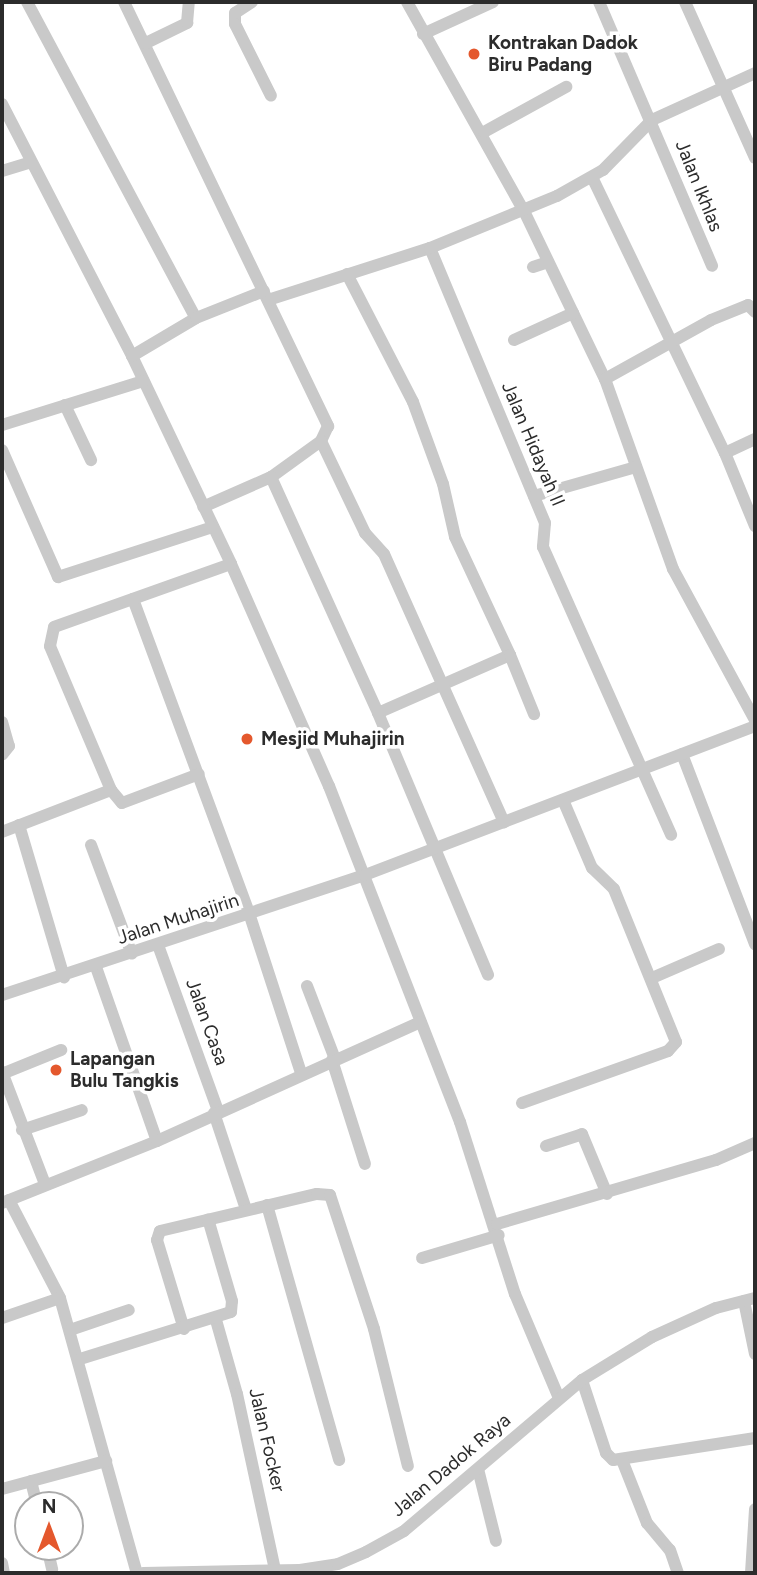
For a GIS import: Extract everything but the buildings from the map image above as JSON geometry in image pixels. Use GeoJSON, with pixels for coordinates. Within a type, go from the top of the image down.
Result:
{"type":"FeatureCollection","features":[{"type":"Feature","properties":{"kind":"street"},"geometry":{"type":"LineString","coordinates":[[27,2],[196,318]]}},
{"type":"Feature","properties":{"kind":"street"},"geometry":{"type":"LineString","coordinates":[[124,2],[325,415],[328,431],[321,441],[271,477],[203,507]]}},
{"type":"Feature","properties":{"kind":"street"},"geometry":{"type":"LineString","coordinates":[[146,43],[187,23],[189,2]]}},
{"type":"Feature","properties":{"kind":"street"},"geometry":{"type":"LineString","coordinates":[[251,2],[234,18],[271,96]]}},
{"type":"Feature","properties":{"kind":"street"},"geometry":{"type":"LineString","coordinates":[[407,2],[458,99],[484,132],[524,211],[605,379],[673,569],[752,704],[755,720]]}},
{"type":"Feature","properties":{"kind":"street"},"geometry":{"type":"LineString","coordinates":[[423,34],[492,2]]}},
{"type":"Feature","properties":{"kind":"street","name":"Jalan Ikhlas"},"geometry":{"type":"LineString","coordinates":[[599,2],[652,120],[712,266]]}},
{"type":"Feature","properties":{"kind":"street"},"geometry":{"type":"LineString","coordinates":[[685,2],[755,158]]}},
{"type":"Feature","properties":{"kind":"street"},"geometry":{"type":"LineString","coordinates":[[132,356],[196,318],[430,248],[524,211],[592,177],[623,153],[652,120],[755,73]]}},
{"type":"Feature","properties":{"kind":"street"},"geometry":{"type":"LineString","coordinates":[[484,132],[566,87]]}},
{"type":"Feature","properties":{"kind":"street"},"geometry":{"type":"LineString","coordinates":[[2,104],[132,356],[232,564],[365,875],[498,1229],[516,1294],[559,1398]]}},
{"type":"Feature","properties":{"kind":"street"},"geometry":{"type":"LineString","coordinates":[[2,171],[32,162]]}},
{"type":"Feature","properties":{"kind":"street"},"geometry":{"type":"LineString","coordinates":[[592,177],[674,342],[755,526]]}},
{"type":"Feature","properties":{"kind":"street","name":"Jalan Hidayah II"},"geometry":{"type":"LineString","coordinates":[[430,248],[546,526],[543,547],[671,835]]}},
{"type":"Feature","properties":{"kind":"street"},"geometry":{"type":"LineString","coordinates":[[533,267],[548,262]]}},
{"type":"Feature","properties":{"kind":"street"},"geometry":{"type":"LineString","coordinates":[[347,274],[401,374],[443,484],[455,537],[510,655],[534,714]]}},
{"type":"Feature","properties":{"kind":"street"},"geometry":{"type":"LineString","coordinates":[[605,379],[746,305],[755,312]]}},
{"type":"Feature","properties":{"kind":"street"},"geometry":{"type":"LineString","coordinates":[[514,340],[573,313]]}},
{"type":"Feature","properties":{"kind":"street"},"geometry":{"type":"LineString","coordinates":[[2,425],[143,381]]}},
{"type":"Feature","properties":{"kind":"street"},"geometry":{"type":"LineString","coordinates":[[65,405],[92,460]]}},
{"type":"Feature","properties":{"kind":"street"},"geometry":{"type":"LineString","coordinates":[[725,453],[755,439]]}},
{"type":"Feature","properties":{"kind":"street"},"geometry":{"type":"LineString","coordinates":[[321,441],[365,533],[384,554],[445,682],[504,822]]}},
{"type":"Feature","properties":{"kind":"street"},"geometry":{"type":"LineString","coordinates":[[2,450],[58,577],[213,527]]}},
{"type":"Feature","properties":{"kind":"street"},"geometry":{"type":"LineString","coordinates":[[534,496],[636,467]]}},
{"type":"Feature","properties":{"kind":"street"},"geometry":{"type":"LineString","coordinates":[[271,477],[437,847],[488,975]]}},
{"type":"Feature","properties":{"kind":"street"},"geometry":{"type":"LineString","coordinates":[[199,774],[122,803],[111,790],[85,736],[50,646],[50,635],[63,622],[232,564]]}},
{"type":"Feature","properties":{"kind":"street"},"geometry":{"type":"LineString","coordinates":[[132,599],[250,916],[301,1073]]}},
{"type":"Feature","properties":{"kind":"street"},"geometry":{"type":"LineString","coordinates":[[378,713],[510,655]]}},
{"type":"Feature","properties":{"kind":"street"},"geometry":{"type":"LineString","coordinates":[[2,722],[9,746],[2,755]]}},
{"type":"Feature","properties":{"kind":"street","name":"Jalan Muhajirin"},"geometry":{"type":"LineString","coordinates":[[2,995],[96,967],[365,875],[755,726]]}},
{"type":"Feature","properties":{"kind":"street"},"geometry":{"type":"LineString","coordinates":[[682,754],[755,944]]}},
{"type":"Feature","properties":{"kind":"street"},"geometry":{"type":"LineString","coordinates":[[2,832],[111,790]]}},
{"type":"Feature","properties":{"kind":"street"},"geometry":{"type":"LineString","coordinates":[[522,1103],[673,1049],[674,1034],[614,889],[592,868],[563,800]]}},
{"type":"Feature","properties":{"kind":"street"},"geometry":{"type":"LineString","coordinates":[[19,825],[64,977]]}},
{"type":"Feature","properties":{"kind":"street"},"geometry":{"type":"LineString","coordinates":[[92,845],[132,954]]}},
{"type":"Feature","properties":{"kind":"street","name":"Jalan Casa"},"geometry":{"type":"LineString","coordinates":[[158,945],[216,1112],[246,1209]]}},
{"type":"Feature","properties":{"kind":"street"},"geometry":{"type":"LineString","coordinates":[[652,978],[719,950]]}},
{"type":"Feature","properties":{"kind":"street"},"geometry":{"type":"LineString","coordinates":[[96,967],[157,1141]]}},
{"type":"Feature","properties":{"kind":"street"},"geometry":{"type":"LineString","coordinates":[[307,986],[365,1164]]}},
{"type":"Feature","properties":{"kind":"street"},"geometry":{"type":"LineString","coordinates":[[137,1573],[80,1359],[60,1298],[6,1201],[157,1141],[301,1073],[420,1022]]}},
{"type":"Feature","properties":{"kind":"street"},"geometry":{"type":"LineString","coordinates":[[45,1184],[2,1073],[61,1051]]}},
{"type":"Feature","properties":{"kind":"street"},"geometry":{"type":"LineString","coordinates":[[22,1129],[82,1110]]}},
{"type":"Feature","properties":{"kind":"street"},"geometry":{"type":"LineString","coordinates":[[546,1146],[582,1134],[607,1194]]}},
{"type":"Feature","properties":{"kind":"street"},"geometry":{"type":"LineString","coordinates":[[422,1258],[498,1229],[716,1160],[755,1143]]}},
{"type":"Feature","properties":{"kind":"street"},"geometry":{"type":"LineString","coordinates":[[184,1329],[157,1236],[163,1229],[323,1193],[333,1197],[374,1329],[408,1466]]}},
{"type":"Feature","properties":{"kind":"street"},"geometry":{"type":"LineString","coordinates":[[267,1205],[339,1460]]}},
{"type":"Feature","properties":{"kind":"street"},"geometry":{"type":"LineString","coordinates":[[80,1359],[228,1315],[233,1306],[208,1219]]}},
{"type":"Feature","properties":{"kind":"street"},"geometry":{"type":"LineString","coordinates":[[2,1318],[60,1298]]}},
{"type":"Feature","properties":{"kind":"street"},"geometry":{"type":"LineString","coordinates":[[750,1299],[755,1354]]}},
{"type":"Feature","properties":{"kind":"street","name":"Jalan Dadok Raya"},"geometry":{"type":"LineString","coordinates":[[143,1573],[275,1570],[300,1572],[343,1569],[387,1542],[582,1380],[652,1337],[750,1299]]}},
{"type":"Feature","properties":{"kind":"street"},"geometry":{"type":"LineString","coordinates":[[70,1329],[129,1310]]}},
{"type":"Feature","properties":{"kind":"street","name":"Jalan Focker"},"geometry":{"type":"LineString","coordinates":[[216,1320],[237,1394],[275,1570]]}},
{"type":"Feature","properties":{"kind":"street"},"geometry":{"type":"LineString","coordinates":[[582,1380],[607,1456],[622,1460],[755,1438]]}},
{"type":"Feature","properties":{"kind":"street"},"geometry":{"type":"LineString","coordinates":[[622,1460],[647,1523],[670,1550],[678,1573]]}},
{"type":"Feature","properties":{"kind":"street"},"geometry":{"type":"LineString","coordinates":[[3,1484],[106,1461]]}},
{"type":"Feature","properties":{"kind":"street"},"geometry":{"type":"LineString","coordinates":[[478,1469],[496,1541]]}},
{"type":"Feature","properties":{"kind":"street"},"geometry":{"type":"LineString","coordinates":[[30,1480],[33,1491]]}},
{"type":"Feature","properties":{"kind":"street"},"geometry":{"type":"LineString","coordinates":[[751,1573],[755,1509]]}},
{"type":"Feature","properties":{"kind":"street"},"geometry":{"type":"LineString","coordinates":[[50,1561],[52,1569]]}},
{"type":"Feature","properties":{"kind":"street"},"geometry":{"type":"LineString","coordinates":[[2,1563],[4,1573]]}},
{"type":"Feature","properties":{"kind":"place","name":"Kontrakan Dadok Biru Padang"},"geometry":{"type":"Point","coordinates":[474,54]}},
{"type":"Feature","properties":{"kind":"place","name":"Mesjid Muhajirin"},"geometry":{"type":"Point","coordinates":[247,739]}},
{"type":"Feature","properties":{"kind":"place","name":"Lapangan Bulu Tangkis"},"geometry":{"type":"Point","coordinates":[56,1070]}}]}
